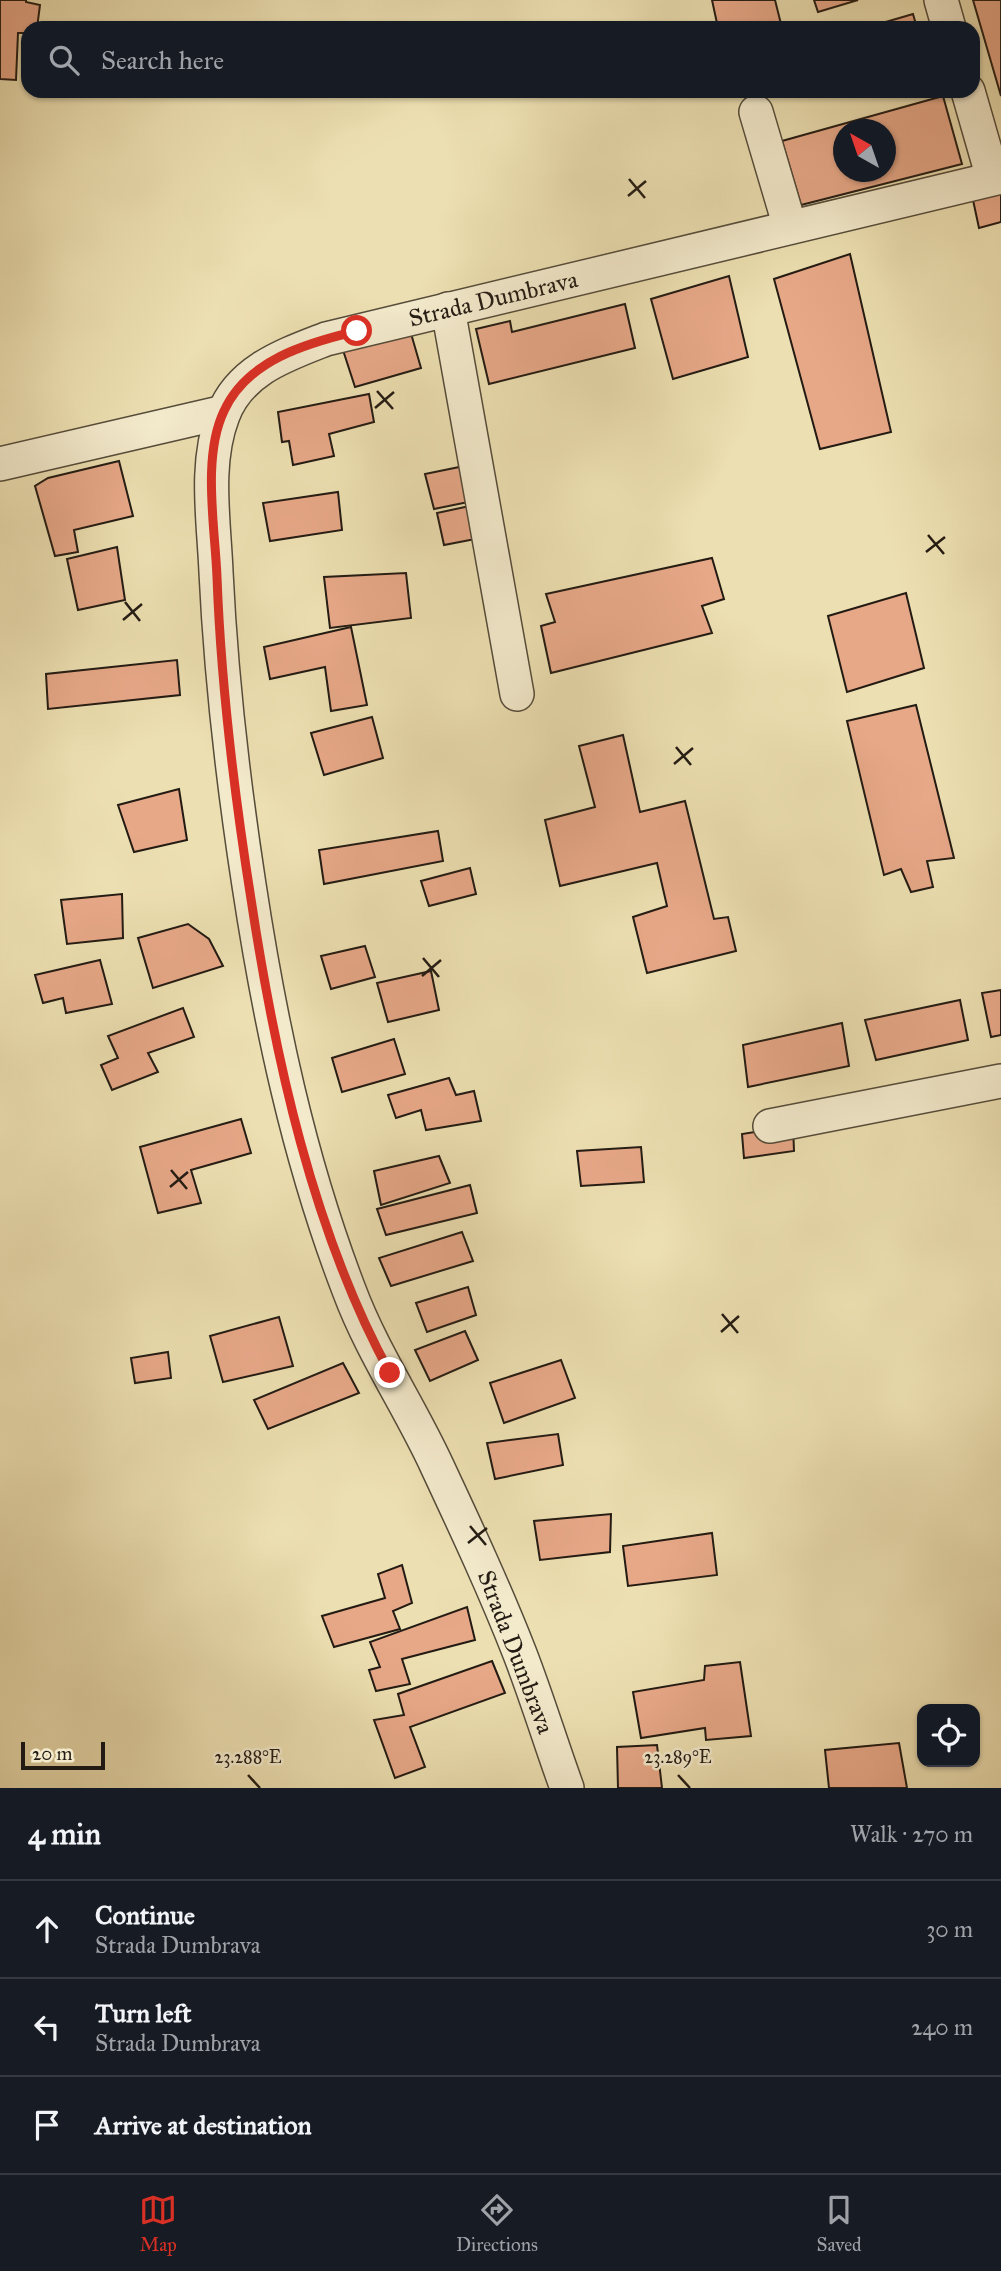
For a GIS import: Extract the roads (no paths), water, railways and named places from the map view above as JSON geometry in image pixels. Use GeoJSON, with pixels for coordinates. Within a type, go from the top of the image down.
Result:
{"type":"FeatureCollection","features":[{"type":"Feature","properties":{"kind":"street"},"geometry":{"type":"LineString","coordinates":[[941,0],[947,21]]}},
{"type":"Feature","properties":{"kind":"street"},"geometry":{"type":"LineString","coordinates":[[970,98],[997,177]]}},
{"type":"Feature","properties":{"kind":"street"},"geometry":{"type":"LineString","coordinates":[[757,112],[790,227]]}},
{"type":"Feature","properties":{"kind":"street","name":"Strada Dumbrava"},"geometry":{"type":"LineString","coordinates":[[567,1788],[521,1656],[477,1552],[434,1458],[364,1327],[349,1292],[292,1107],[262,972],[238,816],[220,660],[212,471],[215,439],[224,412],[241,383],[278,357],[326,339],[997,177]]}},
{"type":"Feature","properties":{"kind":"street"},"geometry":{"type":"LineString","coordinates":[[448,309],[517,694]]}},
{"type":"Feature","properties":{"kind":"street"},"geometry":{"type":"LineString","coordinates":[[0,464],[224,412]]}},
{"type":"Feature","properties":{"kind":"street"},"geometry":{"type":"LineString","coordinates":[[770,1126],[1001,1082]]}}]}
